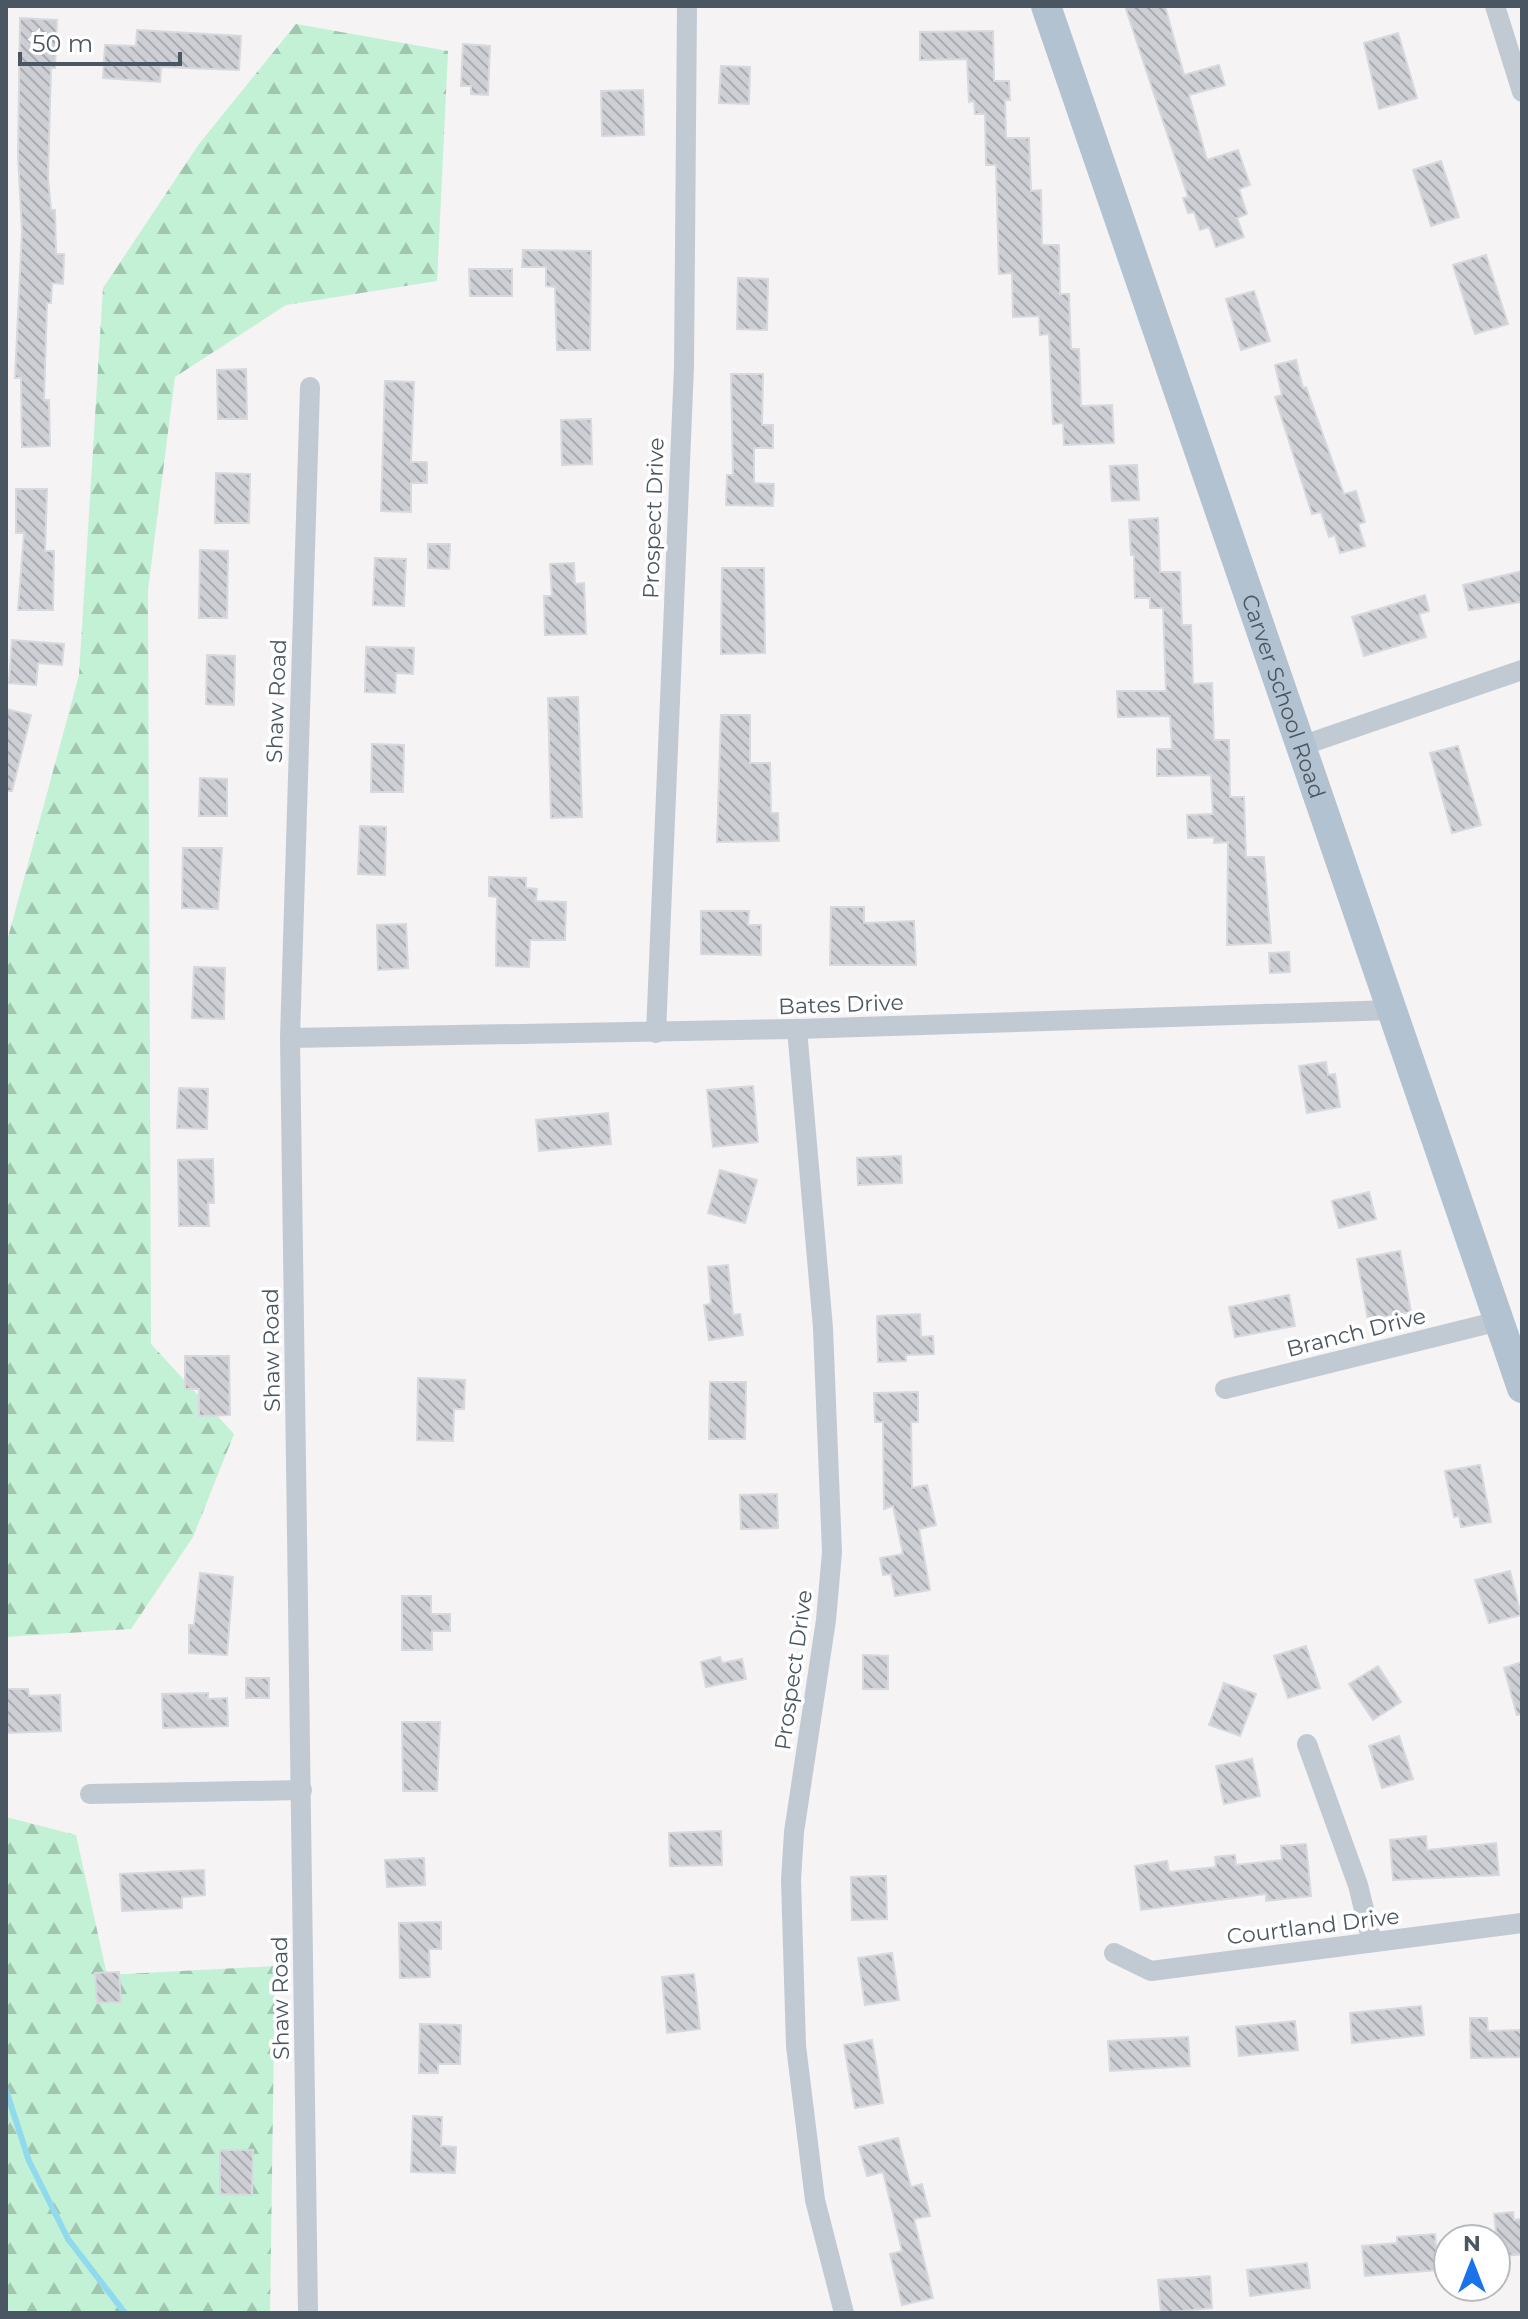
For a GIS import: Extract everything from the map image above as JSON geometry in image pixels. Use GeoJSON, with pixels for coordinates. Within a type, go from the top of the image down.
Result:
{"type":"FeatureCollection","features":[{"type":"Feature","properties":{"kind":"main road","name":"Carver School Road"},"geometry":{"type":"LineString","coordinates":[[1046,6],[1522,1388]]}},
{"type":"Feature","properties":{"kind":"street","name":"Prospect Drive"},"geometry":{"type":"LineString","coordinates":[[656,1033],[684,367],[687,6]]}},
{"type":"Feature","properties":{"kind":"street"},"geometry":{"type":"LineString","coordinates":[[1495,6],[1522,92]]}},
{"type":"Feature","properties":{"kind":"street","name":"Shaw Road"},"geometry":{"type":"LineString","coordinates":[[308,2313],[290,1038],[310,387]]}},
{"type":"Feature","properties":{"kind":"street"},"geometry":{"type":"LineString","coordinates":[[1301,746],[1522,670]]}},
{"type":"Feature","properties":{"kind":"street","name":"Bates Drive"},"geometry":{"type":"LineString","coordinates":[[290,1038],[656,1033],[1393,1010]]}},
{"type":"Feature","properties":{"kind":"street","name":"Prospect Drive"},"geometry":{"type":"LineString","coordinates":[[797,1029],[823,1328],[832,1552],[826,1620],[794,1832],[791,1880],[796,2046],[815,2200],[844,2313]]}},
{"type":"Feature","properties":{"kind":"street","name":"Branch Drive"},"geometry":{"type":"LineString","coordinates":[[1225,1389],[1499,1321]]}},
{"type":"Feature","properties":{"kind":"street"},"geometry":{"type":"LineString","coordinates":[[1307,1744],[1358,1885],[1372,1942]]}},
{"type":"Feature","properties":{"kind":"street"},"geometry":{"type":"LineString","coordinates":[[90,1794],[302,1790]]}},
{"type":"Feature","properties":{"kind":"street","name":"Courtland Drive"},"geometry":{"type":"LineString","coordinates":[[1114,1953],[1151,1971],[1522,1923]]}},
{"type":"Feature","properties":{"kind":"green space"},"geometry":{"type":"Polygon","coordinates":[[[296,24],[448,51],[437,281],[286,305],[175,377],[148,590],[151,1344],[234,1434],[193,1537],[131,1629],[6,1637],[6,945],[79,675],[103,288],[199,144],[296,24]]]}},
{"type":"Feature","properties":{"kind":"green space"},"geometry":{"type":"Polygon","coordinates":[[[6,1817],[76,1835],[107,1975],[275,1966],[270,2313],[6,2313],[6,1817]]]}},
{"type":"Feature","properties":{"kind":"building"},"geometry":{"type":"Polygon","coordinates":[[[1125,6],[1165,6],[1184,75],[1219,65],[1225,85],[1189,95],[1207,160],[1238,150],[1250,185],[1239,189],[1247,214],[1237,218],[1244,237],[1216,247],[1209,227],[1200,230],[1194,212],[1188,213],[1183,198],[1188,197],[1125,6]]]}},
{"type":"Feature","properties":{"kind":"building"},"geometry":{"type":"Polygon","coordinates":[[[20,18],[57,20],[55,68],[51,68],[48,177],[51,210],[55,210],[56,254],[64,254],[63,284],[52,283],[51,303],[47,303],[44,400],[49,400],[50,446],[22,447],[21,378],[15,378],[22,231],[18,157],[20,18]]]}},
{"type":"Feature","properties":{"kind":"building"},"geometry":{"type":"Polygon","coordinates":[[[137,30],[241,36],[239,70],[161,67],[160,82],[103,78],[105,45],[136,46],[137,30]]]}},
{"type":"Feature","properties":{"kind":"building"},"geometry":{"type":"Polygon","coordinates":[[[993,31],[994,81],[1009,81],[1010,100],[1005,100],[1006,138],[1029,138],[1031,191],[1041,190],[1042,245],[1059,245],[1060,294],[1069,294],[1071,349],[1079,349],[1081,406],[1112,405],[1114,443],[1064,445],[1063,423],[1053,424],[1049,334],[1040,335],[1039,316],[1013,317],[1012,273],[999,274],[996,165],[986,165],[985,114],[975,114],[974,101],[969,102],[967,59],[920,60],[920,32],[993,31]]]}},
{"type":"Feature","properties":{"kind":"building"},"geometry":{"type":"Polygon","coordinates":[[[1398,33],[1417,98],[1379,109],[1364,43],[1398,33]]]}},
{"type":"Feature","properties":{"kind":"building"},"geometry":{"type":"Polygon","coordinates":[[[463,44],[490,46],[488,95],[471,94],[471,86],[461,86],[463,44]]]}},
{"type":"Feature","properties":{"kind":"building"},"geometry":{"type":"Polygon","coordinates":[[[721,66],[750,67],[749,104],[719,103],[721,66]]]}},
{"type":"Feature","properties":{"kind":"building"},"geometry":{"type":"Polygon","coordinates":[[[643,90],[644,135],[602,136],[601,91],[643,90]]]}},
{"type":"Feature","properties":{"kind":"building"},"geometry":{"type":"Polygon","coordinates":[[[1441,161],[1459,217],[1431,226],[1413,170],[1441,161]]]}},
{"type":"Feature","properties":{"kind":"building"},"geometry":{"type":"Polygon","coordinates":[[[523,250],[591,251],[590,350],[557,350],[555,287],[546,286],[546,267],[522,267],[523,250]]]}},
{"type":"Feature","properties":{"kind":"building"},"geometry":{"type":"Polygon","coordinates":[[[1486,255],[1508,324],[1475,334],[1453,265],[1486,255]]]}},
{"type":"Feature","properties":{"kind":"building"},"geometry":{"type":"Polygon","coordinates":[[[469,269],[512,269],[512,296],[470,296],[469,269]]]}},
{"type":"Feature","properties":{"kind":"building"},"geometry":{"type":"Polygon","coordinates":[[[738,278],[768,279],[767,330],[737,329],[738,278]]]}},
{"type":"Feature","properties":{"kind":"building"},"geometry":{"type":"Polygon","coordinates":[[[1254,291],[1270,341],[1241,350],[1226,299],[1254,291]]]}},
{"type":"Feature","properties":{"kind":"building"},"geometry":{"type":"Polygon","coordinates":[[[1296,360],[1303,388],[1306,387],[1344,494],[1356,491],[1365,522],[1358,524],[1365,546],[1340,553],[1335,535],[1329,537],[1321,512],[1312,514],[1275,397],[1282,395],[1275,365],[1296,360]]]}},
{"type":"Feature","properties":{"kind":"building"},"geometry":{"type":"Polygon","coordinates":[[[246,369],[247,419],[218,419],[217,370],[246,369]]]}},
{"type":"Feature","properties":{"kind":"building"},"geometry":{"type":"Polygon","coordinates":[[[731,374],[763,374],[762,425],[773,425],[773,448],[754,448],[754,483],[774,484],[773,506],[726,505],[727,475],[733,475],[731,374]]]}},
{"type":"Feature","properties":{"kind":"building"},"geometry":{"type":"Polygon","coordinates":[[[385,381],[414,382],[411,462],[427,462],[427,483],[411,483],[411,512],[381,511],[385,381]]]}},
{"type":"Feature","properties":{"kind":"building"},"geometry":{"type":"Polygon","coordinates":[[[591,419],[592,464],[562,465],[561,420],[591,419]]]}},
{"type":"Feature","properties":{"kind":"building"},"geometry":{"type":"Polygon","coordinates":[[[1137,465],[1139,500],[1112,501],[1110,466],[1137,465]]]}},
{"type":"Feature","properties":{"kind":"building"},"geometry":{"type":"Polygon","coordinates":[[[216,473],[250,474],[249,523],[215,523],[216,473]]]}},
{"type":"Feature","properties":{"kind":"building"},"geometry":{"type":"Polygon","coordinates":[[[16,489],[47,489],[45,551],[54,551],[53,610],[18,610],[24,533],[16,533],[16,489]]]}},
{"type":"Feature","properties":{"kind":"building"},"geometry":{"type":"Polygon","coordinates":[[[1158,518],[1160,572],[1180,572],[1182,625],[1191,625],[1193,684],[1212,683],[1214,740],[1229,740],[1230,797],[1244,797],[1246,857],[1264,857],[1271,943],[1227,945],[1228,842],[1214,843],[1214,837],[1188,838],[1187,815],[1213,814],[1211,775],[1157,776],[1157,749],[1172,749],[1170,716],[1118,717],[1117,691],[1166,691],[1163,608],[1150,608],[1150,598],[1135,598],[1129,520],[1158,518]]]}},
{"type":"Feature","properties":{"kind":"building"},"geometry":{"type":"Polygon","coordinates":[[[428,544],[450,544],[449,569],[428,568],[428,544]]]}},
{"type":"Feature","properties":{"kind":"building"},"geometry":{"type":"Polygon","coordinates":[[[200,550],[228,551],[227,618],[199,618],[200,550]]]}},
{"type":"Feature","properties":{"kind":"building"},"geometry":{"type":"Polygon","coordinates":[[[375,558],[406,559],[404,606],[373,605],[375,558]]]}},
{"type":"Feature","properties":{"kind":"building"},"geometry":{"type":"Polygon","coordinates":[[[574,563],[575,584],[584,583],[586,634],[545,635],[544,596],[552,596],[550,564],[574,563]]]}},
{"type":"Feature","properties":{"kind":"building"},"geometry":{"type":"Polygon","coordinates":[[[722,568],[764,568],[765,653],[721,654],[722,568]]]}},
{"type":"Feature","properties":{"kind":"building"},"geometry":{"type":"Polygon","coordinates":[[[1522,571],[1522,602],[1469,610],[1463,585],[1522,571]]]}},
{"type":"Feature","properties":{"kind":"building"},"geometry":{"type":"Polygon","coordinates":[[[1425,595],[1429,611],[1419,614],[1426,637],[1364,656],[1352,617],[1425,595]]]}},
{"type":"Feature","properties":{"kind":"building"},"geometry":{"type":"Polygon","coordinates":[[[12,640],[64,644],[62,665],[38,663],[36,685],[9,683],[12,640]]]}},
{"type":"Feature","properties":{"kind":"building"},"geometry":{"type":"Polygon","coordinates":[[[366,647],[414,648],[413,674],[396,673],[395,693],[365,692],[366,647]]]}},
{"type":"Feature","properties":{"kind":"building"},"geometry":{"type":"Polygon","coordinates":[[[207,655],[235,656],[234,705],[206,704],[207,655]]]}},
{"type":"Feature","properties":{"kind":"building"},"geometry":{"type":"Polygon","coordinates":[[[578,697],[582,817],[551,818],[548,698],[578,697]]]}},
{"type":"Feature","properties":{"kind":"building"},"geometry":{"type":"Polygon","coordinates":[[[6,709],[31,715],[12,791],[6,791],[6,709]]]}},
{"type":"Feature","properties":{"kind":"building"},"geometry":{"type":"Polygon","coordinates":[[[721,715],[750,715],[750,763],[770,763],[771,813],[778,813],[779,841],[717,842],[721,715]]]}},
{"type":"Feature","properties":{"kind":"building"},"geometry":{"type":"Polygon","coordinates":[[[372,744],[404,745],[403,792],[371,792],[372,744]]]}},
{"type":"Feature","properties":{"kind":"building"},"geometry":{"type":"Polygon","coordinates":[[[1458,746],[1481,825],[1452,833],[1430,753],[1458,746]]]}},
{"type":"Feature","properties":{"kind":"building"},"geometry":{"type":"Polygon","coordinates":[[[200,778],[227,779],[227,816],[199,816],[200,778]]]}},
{"type":"Feature","properties":{"kind":"building"},"geometry":{"type":"Polygon","coordinates":[[[360,826],[386,827],[385,875],[358,874],[360,826]]]}},
{"type":"Feature","properties":{"kind":"building"},"geometry":{"type":"Polygon","coordinates":[[[183,848],[222,848],[218,909],[182,908],[183,848]]]}},
{"type":"Feature","properties":{"kind":"building"},"geometry":{"type":"Polygon","coordinates":[[[489,877],[526,878],[526,888],[537,889],[536,901],[566,902],[565,940],[530,940],[529,967],[496,966],[497,897],[489,896],[489,877]]]}},
{"type":"Feature","properties":{"kind":"building"},"geometry":{"type":"Polygon","coordinates":[[[831,907],[864,907],[864,923],[914,921],[916,965],[830,965],[831,907]]]}},
{"type":"Feature","properties":{"kind":"building"},"geometry":{"type":"Polygon","coordinates":[[[701,911],[749,911],[748,925],[761,925],[761,955],[701,954],[701,911]]]}},
{"type":"Feature","properties":{"kind":"building"},"geometry":{"type":"Polygon","coordinates":[[[406,924],[408,968],[378,970],[377,925],[406,924]]]}},
{"type":"Feature","properties":{"kind":"building"},"geometry":{"type":"Polygon","coordinates":[[[1289,952],[1290,972],[1270,973],[1269,953],[1289,952]]]}},
{"type":"Feature","properties":{"kind":"building"},"geometry":{"type":"Polygon","coordinates":[[[194,967],[225,968],[224,1019],[192,1018],[194,967]]]}},
{"type":"Feature","properties":{"kind":"building"},"geometry":{"type":"Polygon","coordinates":[[[1326,1062],[1328,1075],[1335,1074],[1340,1107],[1307,1113],[1299,1066],[1326,1062]]]}},
{"type":"Feature","properties":{"kind":"building"},"geometry":{"type":"Polygon","coordinates":[[[753,1086],[758,1142],[713,1147],[707,1090],[753,1086]]]}},
{"type":"Feature","properties":{"kind":"building"},"geometry":{"type":"Polygon","coordinates":[[[179,1088],[208,1089],[207,1129],[177,1128],[179,1088]]]}},
{"type":"Feature","properties":{"kind":"building"},"geometry":{"type":"Polygon","coordinates":[[[608,1113],[611,1144],[539,1151],[536,1120],[608,1113]]]}},
{"type":"Feature","properties":{"kind":"building"},"geometry":{"type":"Polygon","coordinates":[[[901,1156],[902,1183],[858,1185],[857,1158],[901,1156]]]}},
{"type":"Feature","properties":{"kind":"building"},"geometry":{"type":"Polygon","coordinates":[[[213,1159],[214,1203],[208,1203],[209,1226],[179,1226],[178,1160],[213,1159]]]}},
{"type":"Feature","properties":{"kind":"building"},"geometry":{"type":"Polygon","coordinates":[[[720,1170],[757,1180],[745,1223],[708,1213],[720,1170]]]}},
{"type":"Feature","properties":{"kind":"building"},"geometry":{"type":"Polygon","coordinates":[[[1369,1192],[1376,1219],[1339,1228],[1332,1201],[1369,1192]]]}},
{"type":"Feature","properties":{"kind":"building"},"geometry":{"type":"Polygon","coordinates":[[[1400,1251],[1411,1312],[1368,1320],[1357,1259],[1400,1251]]]}},
{"type":"Feature","properties":{"kind":"building"},"geometry":{"type":"Polygon","coordinates":[[[728,1265],[733,1315],[740,1314],[743,1335],[709,1340],[704,1305],[711,1304],[708,1267],[728,1265]]]}},
{"type":"Feature","properties":{"kind":"building"},"geometry":{"type":"Polygon","coordinates":[[[1289,1295],[1295,1326],[1235,1337],[1229,1307],[1289,1295]]]}},
{"type":"Feature","properties":{"kind":"building"},"geometry":{"type":"Polygon","coordinates":[[[920,1314],[921,1337],[933,1336],[934,1354],[906,1355],[906,1361],[878,1362],[877,1316],[920,1314]]]}},
{"type":"Feature","properties":{"kind":"building"},"geometry":{"type":"Polygon","coordinates":[[[185,1356],[229,1356],[230,1415],[199,1416],[199,1389],[185,1389],[185,1356]]]}},
{"type":"Feature","properties":{"kind":"building"},"geometry":{"type":"Polygon","coordinates":[[[418,1378],[465,1380],[464,1409],[454,1409],[453,1441],[417,1440],[418,1378]]]}},
{"type":"Feature","properties":{"kind":"building"},"geometry":{"type":"Polygon","coordinates":[[[710,1382],[746,1382],[745,1439],[709,1439],[710,1382]]]}},
{"type":"Feature","properties":{"kind":"building"},"geometry":{"type":"Polygon","coordinates":[[[918,1392],[918,1422],[911,1422],[912,1488],[927,1485],[936,1525],[919,1529],[930,1590],[895,1596],[891,1574],[883,1575],[880,1558],[903,1554],[893,1506],[884,1509],[883,1422],[875,1422],[874,1393],[918,1392]]]}},
{"type":"Feature","properties":{"kind":"building"},"geometry":{"type":"Polygon","coordinates":[[[1480,1465],[1491,1522],[1461,1527],[1459,1516],[1454,1517],[1445,1471],[1480,1465]]]}},
{"type":"Feature","properties":{"kind":"building"},"geometry":{"type":"Polygon","coordinates":[[[777,1494],[778,1528],[741,1529],[740,1495],[777,1494]]]}},
{"type":"Feature","properties":{"kind":"building"},"geometry":{"type":"Polygon","coordinates":[[[1510,1571],[1521,1615],[1489,1623],[1475,1580],[1510,1571]]]}},
{"type":"Feature","properties":{"kind":"building"},"geometry":{"type":"Polygon","coordinates":[[[200,1573],[233,1577],[227,1655],[189,1653],[189,1625],[194,1625],[200,1573]]]}},
{"type":"Feature","properties":{"kind":"building"},"geometry":{"type":"Polygon","coordinates":[[[402,1596],[431,1596],[431,1614],[450,1614],[450,1631],[432,1631],[432,1650],[402,1650],[402,1596]]]}},
{"type":"Feature","properties":{"kind":"building"},"geometry":{"type":"Polygon","coordinates":[[[1306,1646],[1320,1688],[1288,1698],[1274,1656],[1306,1646]]]}},
{"type":"Feature","properties":{"kind":"building"},"geometry":{"type":"Polygon","coordinates":[[[863,1655],[888,1656],[888,1689],[863,1689],[863,1655]]]}},
{"type":"Feature","properties":{"kind":"building"},"geometry":{"type":"Polygon","coordinates":[[[720,1657],[722,1663],[742,1659],[746,1679],[706,1687],[701,1662],[720,1657]]]}},
{"type":"Feature","properties":{"kind":"building"},"geometry":{"type":"Polygon","coordinates":[[[1522,1662],[1522,1714],[1517,1715],[1504,1668],[1522,1662]]]}},
{"type":"Feature","properties":{"kind":"building"},"geometry":{"type":"Polygon","coordinates":[[[1378,1666],[1401,1702],[1373,1720],[1349,1684],[1378,1666]]]}},
{"type":"Feature","properties":{"kind":"building"},"geometry":{"type":"Polygon","coordinates":[[[246,1678],[269,1678],[269,1698],[246,1698],[246,1678]]]}},
{"type":"Feature","properties":{"kind":"building"},"geometry":{"type":"Polygon","coordinates":[[[1224,1683],[1256,1694],[1240,1736],[1209,1725],[1224,1683]]]}},
{"type":"Feature","properties":{"kind":"building"},"geometry":{"type":"Polygon","coordinates":[[[6,1689],[28,1689],[29,1696],[60,1695],[61,1731],[6,1733],[6,1689]]]}},
{"type":"Feature","properties":{"kind":"building"},"geometry":{"type":"Polygon","coordinates":[[[208,1693],[208,1699],[227,1698],[228,1726],[163,1728],[162,1694],[208,1693]]]}},
{"type":"Feature","properties":{"kind":"building"},"geometry":{"type":"Polygon","coordinates":[[[402,1722],[440,1722],[437,1791],[403,1791],[402,1722]]]}},
{"type":"Feature","properties":{"kind":"building"},"geometry":{"type":"Polygon","coordinates":[[[1399,1736],[1413,1779],[1382,1788],[1369,1746],[1399,1736]]]}},
{"type":"Feature","properties":{"kind":"building"},"geometry":{"type":"Polygon","coordinates":[[[1252,1759],[1260,1796],[1224,1804],[1216,1766],[1252,1759]]]}},
{"type":"Feature","properties":{"kind":"building"},"geometry":{"type":"Polygon","coordinates":[[[721,1831],[722,1865],[670,1866],[669,1833],[721,1831]]]}},
{"type":"Feature","properties":{"kind":"building"},"geometry":{"type":"Polygon","coordinates":[[[1426,1836],[1427,1850],[1496,1843],[1499,1875],[1393,1880],[1390,1840],[1426,1836]]]}},
{"type":"Feature","properties":{"kind":"building"},"geometry":{"type":"Polygon","coordinates":[[[1306,1844],[1311,1896],[1266,1901],[1266,1894],[1141,1910],[1135,1866],[1167,1861],[1169,1872],[1216,1867],[1215,1857],[1235,1855],[1236,1865],[1282,1860],[1281,1846],[1306,1844]]]}},
{"type":"Feature","properties":{"kind":"building"},"geometry":{"type":"Polygon","coordinates":[[[424,1858],[425,1885],[387,1887],[385,1860],[424,1858]]]}},
{"type":"Feature","properties":{"kind":"building"},"geometry":{"type":"Polygon","coordinates":[[[204,1870],[205,1895],[182,1897],[182,1908],[122,1911],[120,1874],[204,1870]]]}},
{"type":"Feature","properties":{"kind":"building"},"geometry":{"type":"Polygon","coordinates":[[[886,1876],[887,1919],[852,1920],[851,1877],[886,1876]]]}},
{"type":"Feature","properties":{"kind":"building"},"geometry":{"type":"Polygon","coordinates":[[[441,1922],[441,1949],[429,1949],[430,1977],[400,1978],[399,1923],[441,1922]]]}},
{"type":"Feature","properties":{"kind":"building"},"geometry":{"type":"Polygon","coordinates":[[[892,1953],[899,2000],[865,2005],[858,1958],[892,1953]]]}},
{"type":"Feature","properties":{"kind":"building"},"geometry":{"type":"Polygon","coordinates":[[[119,1972],[121,2002],[97,2003],[95,1973],[119,1972]]]}},
{"type":"Feature","properties":{"kind":"building"},"geometry":{"type":"Polygon","coordinates":[[[694,1974],[700,2029],[667,2033],[662,1977],[694,1974]]]}},
{"type":"Feature","properties":{"kind":"building"},"geometry":{"type":"Polygon","coordinates":[[[1421,2006],[1424,2035],[1352,2043],[1350,2013],[1421,2006]]]}},
{"type":"Feature","properties":{"kind":"building"},"geometry":{"type":"Polygon","coordinates":[[[1470,2018],[1487,2018],[1488,2031],[1522,2030],[1522,2057],[1471,2058],[1470,2018]]]}},
{"type":"Feature","properties":{"kind":"building"},"geometry":{"type":"Polygon","coordinates":[[[1295,2021],[1298,2050],[1239,2056],[1236,2027],[1295,2021]]]}},
{"type":"Feature","properties":{"kind":"building"},"geometry":{"type":"Polygon","coordinates":[[[420,2024],[461,2025],[460,2064],[438,2064],[438,2073],[419,2073],[420,2024]]]}},
{"type":"Feature","properties":{"kind":"building"},"geometry":{"type":"Polygon","coordinates":[[[1188,2037],[1190,2066],[1110,2071],[1108,2041],[1188,2037]]]}},
{"type":"Feature","properties":{"kind":"building"},"geometry":{"type":"Polygon","coordinates":[[[872,2040],[883,2103],[855,2108],[844,2045],[872,2040]]]}},
{"type":"Feature","properties":{"kind":"building"},"geometry":{"type":"Polygon","coordinates":[[[413,2116],[442,2117],[441,2146],[456,2147],[455,2173],[411,2172],[413,2116]]]}},
{"type":"Feature","properties":{"kind":"building"},"geometry":{"type":"Polygon","coordinates":[[[898,2138],[911,2187],[922,2184],[930,2216],[914,2219],[933,2298],[902,2305],[890,2254],[902,2251],[883,2172],[867,2176],[859,2147],[898,2138]]]}},
{"type":"Feature","properties":{"kind":"building"},"geometry":{"type":"Polygon","coordinates":[[[220,2150],[253,2150],[252,2195],[220,2194],[220,2150]]]}},
{"type":"Feature","properties":{"kind":"building"},"geometry":{"type":"Polygon","coordinates":[[[1513,2212],[1514,2220],[1522,2219],[1522,2254],[1512,2255],[1512,2223],[1495,2223],[1494,2214],[1513,2212]]]}},
{"type":"Feature","properties":{"kind":"building"},"geometry":{"type":"Polygon","coordinates":[[[1432,2234],[1432,2270],[1365,2276],[1362,2246],[1397,2243],[1397,2237],[1432,2234]]]}},
{"type":"Feature","properties":{"kind":"building"},"geometry":{"type":"Polygon","coordinates":[[[1307,2263],[1310,2288],[1250,2296],[1247,2270],[1307,2263]]]}},
{"type":"Feature","properties":{"kind":"building"},"geometry":{"type":"Polygon","coordinates":[[[1210,2276],[1212,2308],[1161,2313],[1158,2280],[1210,2276]]]}},
{"type":"Feature","properties":{"kind":"waterway"},"geometry":{"type":"LineString","coordinates":[[6,2090],[29,2161],[68,2239],[125,2313]]}}]}
